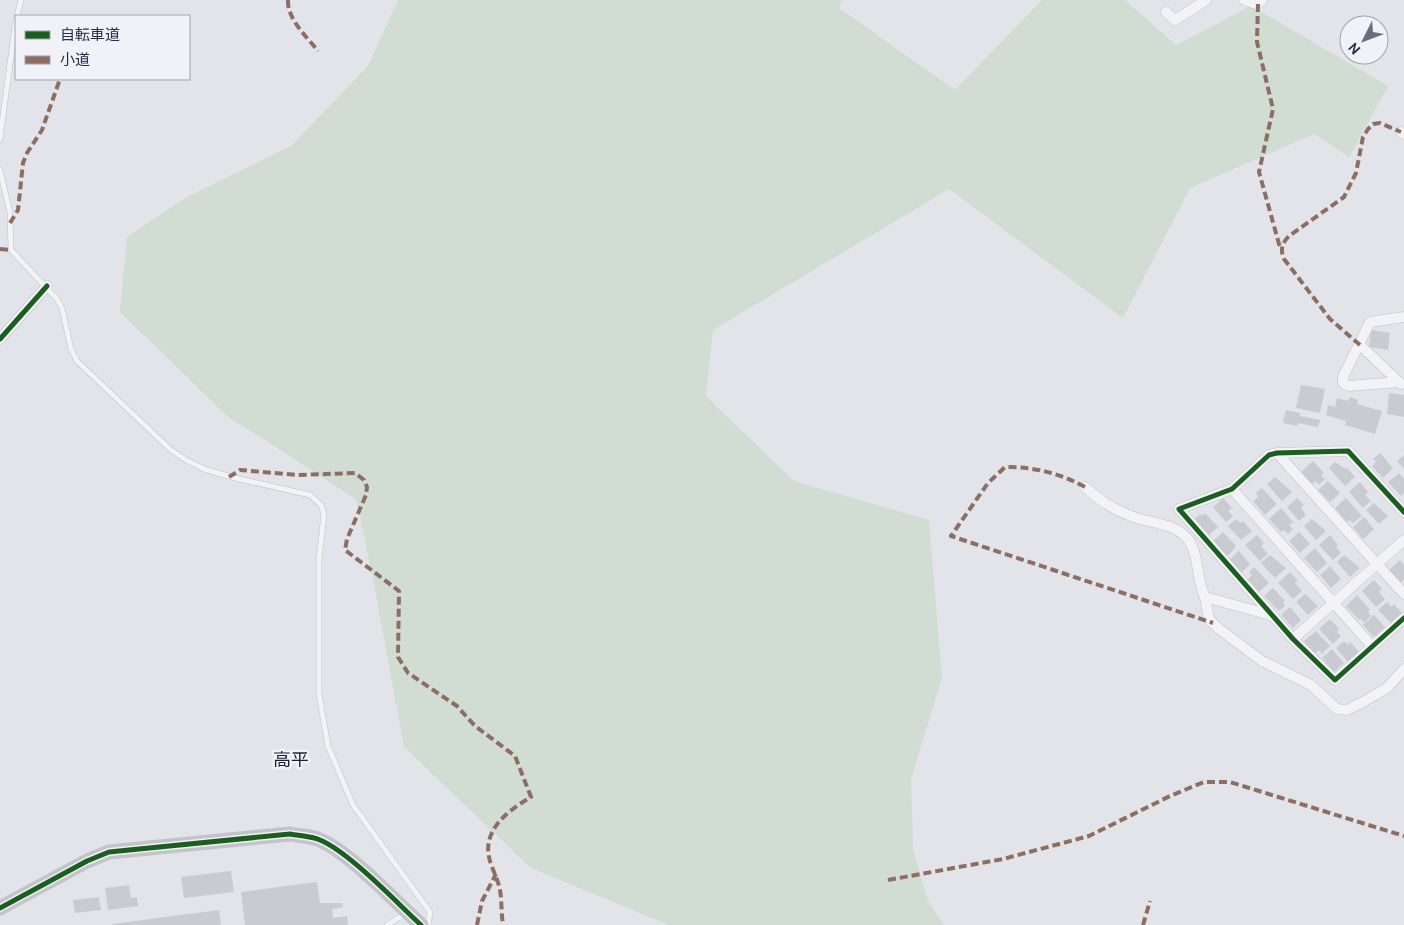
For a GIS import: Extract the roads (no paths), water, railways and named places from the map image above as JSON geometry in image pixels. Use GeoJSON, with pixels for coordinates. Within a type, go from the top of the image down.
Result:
{"type":"FeatureCollection","features":[{"type":"Feature","properties":{"kind":"street"},"geometry":{"type":"LineString","coordinates":[[1166,12],[1175,20],[1206,0]]}},
{"type":"Feature","properties":{"kind":"street"},"geometry":{"type":"LineString","coordinates":[[1244,0],[1250,4],[1256,4],[1262,0]]}},
{"type":"Feature","properties":{"kind":"street"},"geometry":{"type":"LineString","coordinates":[[0,339],[46,286]]}},
{"type":"Feature","properties":{"kind":"street"},"geometry":{"type":"LineString","coordinates":[[1401,384],[1348,386],[1344,383],[1343,377],[1370,322],[1404,317]]}},
{"type":"Feature","properties":{"kind":"street"},"geometry":{"type":"LineString","coordinates":[[1360,345],[1401,384]]}},
{"type":"Feature","properties":{"kind":"street"},"geometry":{"type":"LineString","coordinates":[[1404,512],[1348,451],[1277,453],[1269,456],[1232,489],[1179,509],[1271,615],[1335,680],[1404,618]]}},
{"type":"Feature","properties":{"kind":"street"},"geometry":{"type":"LineString","coordinates":[[1277,453],[1404,594]]}},
{"type":"Feature","properties":{"kind":"street"},"geometry":{"type":"LineString","coordinates":[[1085,487],[1097,498],[1131,516],[1176,529],[1190,541],[1196,558],[1200,588],[1205,597],[1209,619],[1262,661],[1311,685],[1337,709],[1347,710],[1388,688],[1404,669]]}},
{"type":"Feature","properties":{"kind":"street"},"geometry":{"type":"LineString","coordinates":[[1232,489],[1372,646]]}},
{"type":"Feature","properties":{"kind":"street"},"geometry":{"type":"LineString","coordinates":[[1293,639],[1404,540]]}},
{"type":"Feature","properties":{"kind":"street"},"geometry":{"type":"LineString","coordinates":[[1205,597],[1271,615]]}},
{"type":"Feature","properties":{"kind":"street"},"geometry":{"type":"LineString","coordinates":[[0,908],[87,861],[109,852],[290,834],[319,839],[344,855],[421,925]]}},
{"type":"Feature","properties":{"kind":"lane"},"geometry":{"type":"LineString","coordinates":[[18,15],[21,0]]}},
{"type":"Feature","properties":{"kind":"lane"},"geometry":{"type":"LineString","coordinates":[[0,139],[15,32]]}},
{"type":"Feature","properties":{"kind":"lane"},"geometry":{"type":"LineString","coordinates":[[0,170],[10,213],[11,250],[46,286],[62,308],[71,348],[77,361],[171,450],[186,460],[204,469],[235,478],[310,495],[321,505],[324,514],[319,560],[319,694],[328,746],[354,805],[430,912],[428,925]]}},
{"type":"Feature","properties":{"kind":"lane"},"geometry":{"type":"LineString","coordinates":[[386,925],[408,913]]}},
{"type":"Feature","properties":{"kind":"district","name":"高平"},"geometry":{"type":"Point","coordinates":[291,760]}}]}
